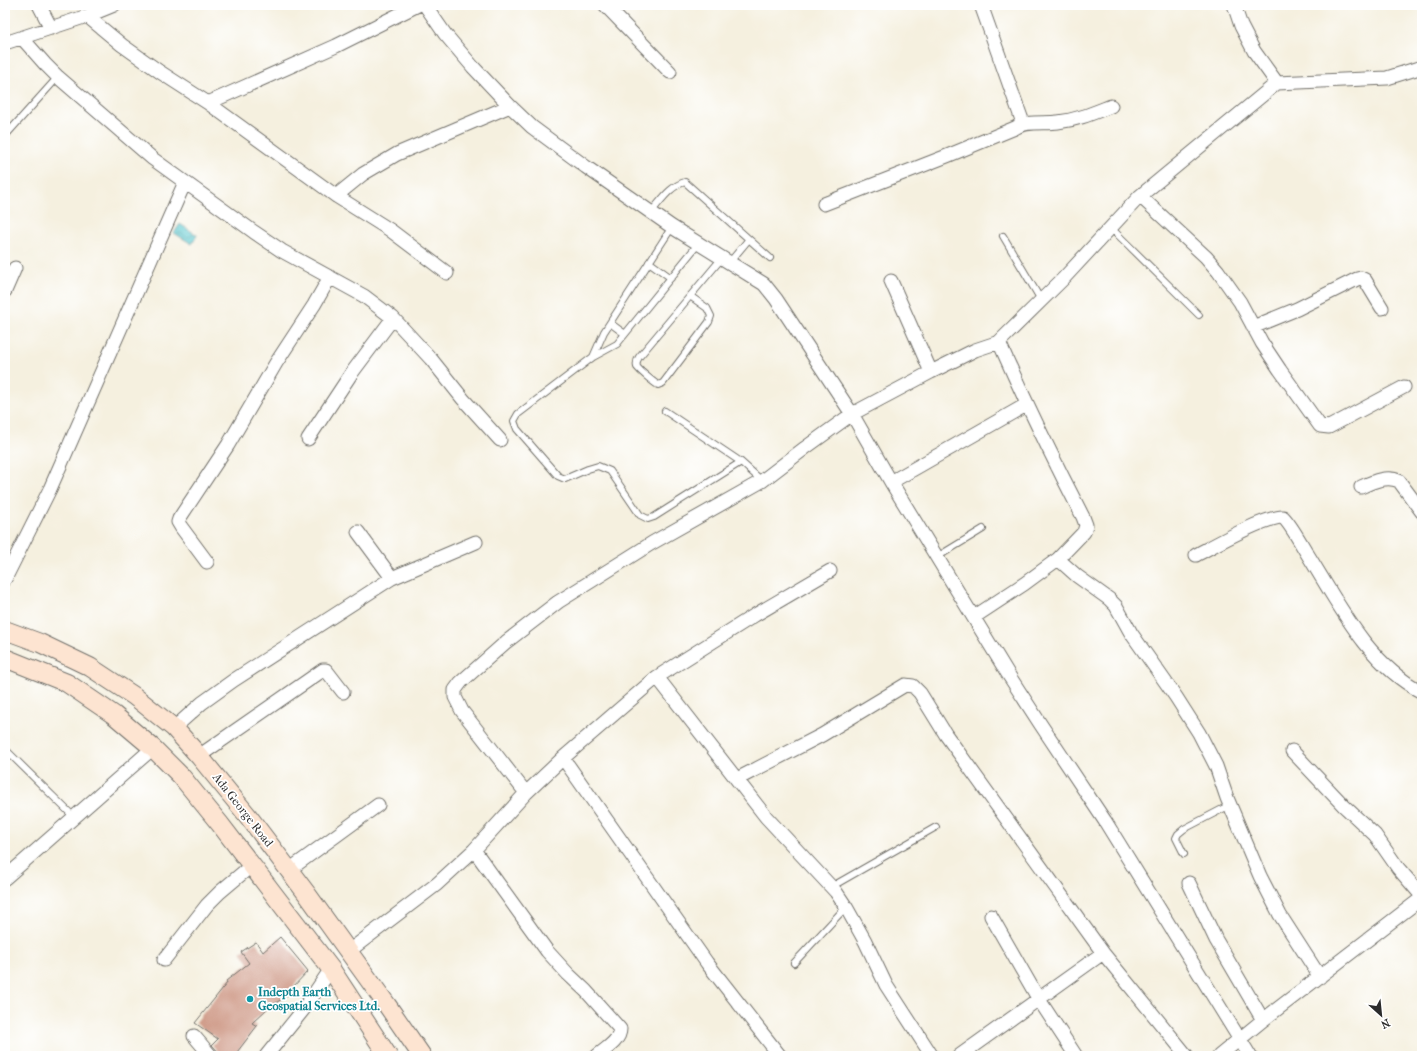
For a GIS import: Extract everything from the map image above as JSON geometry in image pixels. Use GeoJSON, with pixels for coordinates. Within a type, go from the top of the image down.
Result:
{"type":"FeatureCollection","features":[{"type":"Feature","properties":{"kind":"main road","name":"Ada George Road"},"geometry":{"type":"LineString","coordinates":[[5,630],[40,642],[90,667],[134,696],[174,728],[248,816],[289,870],[388,1005],[422,1056]]}},
{"type":"Feature","properties":{"kind":"main road"},"geometry":{"type":"LineString","coordinates":[[5,658],[67,682],[114,715],[153,748],[181,776],[252,865],[331,969],[388,1056]]}},
{"type":"Feature","properties":{"kind":"street"},"geometry":{"type":"LineString","coordinates":[[39,5],[51,28]]}},
{"type":"Feature","properties":{"kind":"street"},"geometry":{"type":"LineString","coordinates":[[5,43],[87,16],[114,5]]}},
{"type":"Feature","properties":{"kind":"street"},"geometry":{"type":"LineString","coordinates":[[208,103],[336,46],[418,5]]}},
{"type":"Feature","properties":{"kind":"street"},"geometry":{"type":"LineString","coordinates":[[425,5],[445,34],[510,106],[532,127],[672,227],[764,284],[776,299],[852,414],[891,482],[1040,725],[1105,821],[1250,1056]]}},
{"type":"Feature","properties":{"kind":"street"},"geometry":{"type":"LineString","coordinates":[[605,5],[670,72]]}},
{"type":"Feature","properties":{"kind":"street"},"geometry":{"type":"LineString","coordinates":[[981,5],[1022,120],[1020,124]]}},
{"type":"Feature","properties":{"kind":"street"},"geometry":{"type":"LineString","coordinates":[[1234,5],[1254,51],[1277,83]]}},
{"type":"Feature","properties":{"kind":"street"},"geometry":{"type":"LineString","coordinates":[[87,16],[141,59],[208,103],[336,196],[390,230],[447,273]]}},
{"type":"Feature","properties":{"kind":"street"},"geometry":{"type":"LineString","coordinates":[[22,38],[58,77],[141,149],[184,182],[282,251],[364,296],[393,318],[500,440]]}},
{"type":"Feature","properties":{"kind":"street"},"geometry":{"type":"LineString","coordinates":[[526,793],[462,711],[455,697],[455,690],[461,682],[506,642],[558,602],[652,543],[762,481],[852,414],[930,372],[975,350],[999,342],[1111,228],[1140,196],[1277,83],[1387,78],[1422,67]]}},
{"type":"Feature","properties":{"kind":"street"},"geometry":{"type":"LineString","coordinates":[[336,196],[363,174],[397,154],[510,106]]}},
{"type":"Feature","properties":{"kind":"street"},"geometry":{"type":"LineString","coordinates":[[824,204],[1015,128],[1020,124],[1057,122],[1083,117],[1111,106]]}},
{"type":"Feature","properties":{"kind":"street"},"geometry":{"type":"LineString","coordinates":[[5,579],[50,488],[184,182]]}},
{"type":"Feature","properties":{"kind":"street"},"geometry":{"type":"LineString","coordinates":[[1140,196],[1206,257],[1240,302],[1253,327],[1280,370],[1320,426],[1329,427],[1404,387]]}},
{"type":"Feature","properties":{"kind":"street"},"geometry":{"type":"LineString","coordinates":[[5,291],[15,268]]}},
{"type":"Feature","properties":{"kind":"street"},"geometry":{"type":"LineString","coordinates":[[207,562],[181,527],[178,522],[179,519],[228,445],[276,363],[314,305],[330,277]]}},
{"type":"Feature","properties":{"kind":"street"},"geometry":{"type":"LineString","coordinates":[[1253,327],[1297,309],[1361,278],[1365,280],[1382,308]]}},
{"type":"Feature","properties":{"kind":"street"},"geometry":{"type":"LineString","coordinates":[[891,281],[930,372]]}},
{"type":"Feature","properties":{"kind":"street"},"geometry":{"type":"LineString","coordinates":[[308,439],[351,374],[393,318]]}},
{"type":"Feature","properties":{"kind":"street"},"geometry":{"type":"LineString","coordinates":[[974,617],[1024,584],[1058,559],[1084,532],[1086,525],[1026,405],[999,342]]}},
{"type":"Feature","properties":{"kind":"street"},"geometry":{"type":"LineString","coordinates":[[891,482],[1026,405]]}},
{"type":"Feature","properties":{"kind":"street"},"geometry":{"type":"LineString","coordinates":[[1361,487],[1378,480],[1395,479],[1399,481],[1422,512]]}},
{"type":"Feature","properties":{"kind":"street"},"geometry":{"type":"LineString","coordinates":[[1196,555],[1256,525],[1273,518],[1283,517],[1351,624],[1371,651],[1408,685],[1422,692]]}},
{"type":"Feature","properties":{"kind":"street"},"geometry":{"type":"LineString","coordinates":[[358,532],[392,578]]}},
{"type":"Feature","properties":{"kind":"street"},"geometry":{"type":"LineString","coordinates":[[174,728],[202,703],[234,680],[392,578],[476,542]]}},
{"type":"Feature","properties":{"kind":"street"},"geometry":{"type":"LineString","coordinates":[[1058,559],[1077,576],[1109,599],[1116,606],[1131,633],[1176,697],[1199,733],[1216,766],[1230,805],[1260,876],[1280,915],[1320,977]]}},
{"type":"Feature","properties":{"kind":"street"},"geometry":{"type":"LineString","coordinates":[[349,952],[437,884],[474,850],[526,793],[563,758],[657,676],[754,615],[830,570]]}},
{"type":"Feature","properties":{"kind":"street"},"geometry":{"type":"LineString","coordinates":[[199,756],[323,670],[326,670],[343,692]]}},
{"type":"Feature","properties":{"kind":"street"},"geometry":{"type":"LineString","coordinates":[[657,676],[766,817],[831,887],[846,908],[865,941],[886,985],[932,1056]]}},
{"type":"Feature","properties":{"kind":"street"},"geometry":{"type":"LineString","coordinates":[[737,779],[822,735],[905,685],[913,686],[920,693],[946,735],[1103,953],[1187,1056]]}},
{"type":"Feature","properties":{"kind":"street"},"geometry":{"type":"LineString","coordinates":[[5,878],[153,748]]}},
{"type":"Feature","properties":{"kind":"street"},"geometry":{"type":"LineString","coordinates":[[1219,1056],[1263,1020],[1422,897],[1398,868],[1375,835],[1344,806],[1292,751]]}},
{"type":"Feature","properties":{"kind":"street"},"geometry":{"type":"LineString","coordinates":[[563,758],[707,963],[780,1056]]}},
{"type":"Feature","properties":{"kind":"street"},"geometry":{"type":"LineString","coordinates":[[289,870],[378,805]]}},
{"type":"Feature","properties":{"kind":"street"},"geometry":{"type":"LineString","coordinates":[[474,850],[547,951],[620,1029],[620,1034],[616,1040],[597,1056]]}},
{"type":"Feature","properties":{"kind":"street"},"geometry":{"type":"LineString","coordinates":[[164,960],[207,905],[252,865]]}},
{"type":"Feature","properties":{"kind":"street"},"geometry":{"type":"LineString","coordinates":[[1188,884],[1216,940],[1263,1020]]}},
{"type":"Feature","properties":{"kind":"street"},"geometry":{"type":"LineString","coordinates":[[991,916],[1038,998],[1076,1056]]}},
{"type":"Feature","properties":{"kind":"street"},"geometry":{"type":"LineString","coordinates":[[959,1056],[1038,998],[1103,953]]}},
{"type":"Feature","properties":{"kind":"street"},"geometry":{"type":"LineString","coordinates":[[266,1056],[303,1010],[331,969]]}},
{"type":"Feature","properties":{"kind":"street"},"geometry":{"type":"LineString","coordinates":[[194,1036],[211,1056]]}},
{"type":"Feature","properties":{"kind":"lane"},"geometry":{"type":"LineString","coordinates":[[5,136],[58,77]]}},
{"type":"Feature","properties":{"kind":"lane"},"geometry":{"type":"LineString","coordinates":[[651,212],[672,189],[685,182],[770,258]]}},
{"type":"Feature","properties":{"kind":"lane"},"geometry":{"type":"LineString","coordinates":[[593,357],[604,332],[672,227]]}},
{"type":"Feature","properties":{"kind":"lane"},"geometry":{"type":"LineString","coordinates":[[1111,228],[1199,315]]}},
{"type":"Feature","properties":{"kind":"lane"},"geometry":{"type":"LineString","coordinates":[[1003,236],[1041,300]]}},
{"type":"Feature","properties":{"kind":"lane"},"geometry":{"type":"LineString","coordinates":[[690,296],[707,308],[711,316],[709,322],[663,383],[654,383],[638,367],[636,362],[639,357],[690,296],[726,260],[749,240]]}},
{"type":"Feature","properties":{"kind":"lane"},"geometry":{"type":"LineString","coordinates":[[699,244],[617,344],[593,357],[518,414],[514,421],[517,429],[558,476],[565,479],[598,466],[610,472],[640,515],[648,519],[654,517],[741,462]]}},
{"type":"Feature","properties":{"kind":"lane"},"geometry":{"type":"LineString","coordinates":[[649,262],[671,278]]}},
{"type":"Feature","properties":{"kind":"lane"},"geometry":{"type":"LineString","coordinates":[[610,323],[625,334]]}},
{"type":"Feature","properties":{"kind":"lane"},"geometry":{"type":"LineString","coordinates":[[665,411],[741,462],[762,481]]}},
{"type":"Feature","properties":{"kind":"lane"},"geometry":{"type":"LineString","coordinates":[[937,557],[983,529]]}},
{"type":"Feature","properties":{"kind":"lane"},"geometry":{"type":"LineString","coordinates":[[5,749],[74,817]]}},
{"type":"Feature","properties":{"kind":"lane"},"geometry":{"type":"LineString","coordinates":[[1184,854],[1176,838],[1178,834],[1184,829],[1230,805]]}},
{"type":"Feature","properties":{"kind":"lane"},"geometry":{"type":"LineString","coordinates":[[831,887],[936,827]]}},
{"type":"Feature","properties":{"kind":"lane"},"geometry":{"type":"LineString","coordinates":[[794,963],[846,908]]}},
{"type":"Feature","properties":{"kind":"water"},"geometry":{"type":"Polygon","coordinates":[[[180,224],[197,235],[192,244],[174,233],[180,224]]]}},
{"type":"Feature","properties":{"kind":"building"},"geometry":{"type":"Polygon","coordinates":[[[280,937],[308,971],[292,988],[294,991],[268,1008],[252,1023],[257,1026],[234,1056],[222,1056],[212,1045],[218,1039],[195,1023],[227,983],[226,981],[249,963],[241,952],[256,942],[263,952],[280,937]]]}},
{"type":"Feature","properties":{"kind":"place","name":"Indepth Earth Geospatial Services Ltd."},"geometry":{"type":"Point","coordinates":[250,999]}}]}
